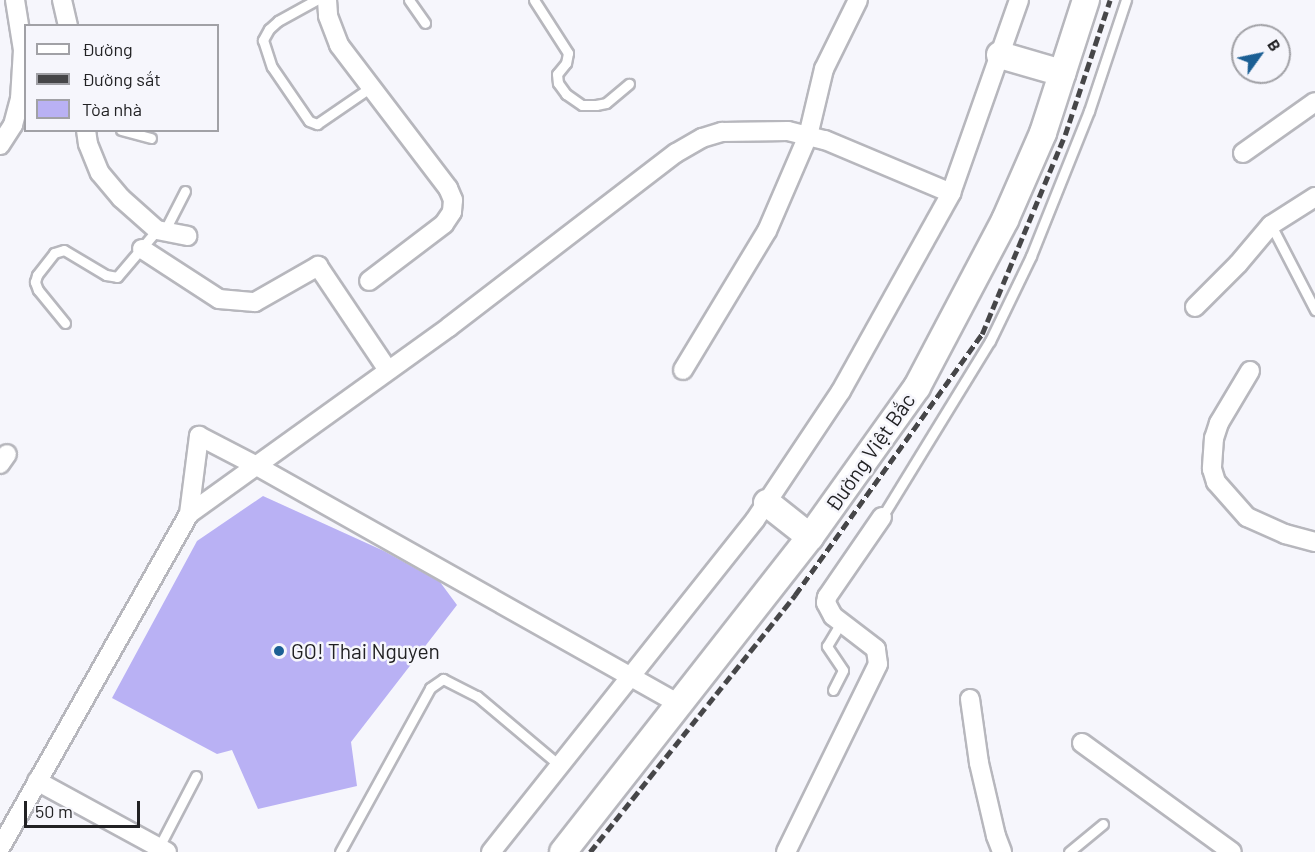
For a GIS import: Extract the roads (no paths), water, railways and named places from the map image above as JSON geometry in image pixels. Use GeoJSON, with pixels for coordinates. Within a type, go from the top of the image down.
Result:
{"type":"FeatureCollection","features":[{"type":"Feature","properties":{"kind":"main road","name":"Đường Việt Bắc"},"geometry":{"type":"LineString","coordinates":[[563,852],[681,705],[810,537],[916,387],[961,307],[1010,209],[1043,133],[1086,0]]}},
{"type":"Feature","properties":{"kind":"main road"},"geometry":{"type":"LineString","coordinates":[[1000,55],[1062,74]]}},
{"type":"Feature","properties":{"kind":"main road"},"geometry":{"type":"LineString","coordinates":[[767,503],[810,537]]}},
{"type":"Feature","properties":{"kind":"street"},"geometry":{"type":"LineString","coordinates":[[0,145],[13,125],[20,99],[23,50],[15,0]]}},
{"type":"Feature","properties":{"kind":"street"},"geometry":{"type":"LineString","coordinates":[[62,0],[68,24]]}},
{"type":"Feature","properties":{"kind":"street"},"geometry":{"type":"LineString","coordinates":[[327,0],[328,16],[339,45],[448,188],[453,200],[452,212],[444,224],[369,280]]}},
{"type":"Feature","properties":{"kind":"street"},"geometry":{"type":"LineString","coordinates":[[683,370],[767,231],[808,136],[824,69],[858,0]]}},
{"type":"Feature","properties":{"kind":"street"},"geometry":{"type":"LineString","coordinates":[[491,852],[767,503],[841,391],[951,193],[1019,0]]}},
{"type":"Feature","properties":{"kind":"street"},"geometry":{"type":"LineString","coordinates":[[1243,153],[1315,102]]}},
{"type":"Feature","properties":{"kind":"street"},"geometry":{"type":"LineString","coordinates":[[189,514],[388,370],[676,153],[702,138],[722,132],[788,131],[825,140],[951,193]]}},
{"type":"Feature","properties":{"kind":"street"},"geometry":{"type":"LineString","coordinates":[[86,132],[88,144],[100,173],[121,198],[161,231],[187,236]]}},
{"type":"Feature","properties":{"kind":"street"},"geometry":{"type":"LineString","coordinates":[[1195,307],[1238,264],[1271,225],[1315,197]]}},
{"type":"Feature","properties":{"kind":"street"},"geometry":{"type":"LineString","coordinates":[[142,249],[219,299],[228,300],[255,302],[318,266],[388,370]]}},
{"type":"Feature","properties":{"kind":"street"},"geometry":{"type":"LineString","coordinates":[[1250,371],[1219,423],[1214,438],[1212,469],[1216,482],[1247,517],[1285,534],[1315,542]]}},
{"type":"Feature","properties":{"kind":"street"},"geometry":{"type":"LineString","coordinates":[[0,848],[189,514],[199,436],[255,465],[681,705]]}},
{"type":"Feature","properties":{"kind":"street"},"geometry":{"type":"LineString","coordinates":[[786,852],[880,658],[876,649],[828,610],[827,597],[882,518]]}},
{"type":"Feature","properties":{"kind":"street"},"geometry":{"type":"LineString","coordinates":[[970,699],[979,763],[996,836],[1002,852]]}},
{"type":"Feature","properties":{"kind":"street"},"geometry":{"type":"LineString","coordinates":[[1082,743],[1232,852]]}},
{"type":"Feature","properties":{"kind":"street"},"geometry":{"type":"LineString","coordinates":[[37,781],[163,850]]}},
{"type":"Feature","properties":{"kind":"lane"},"geometry":{"type":"LineString","coordinates":[[316,0],[278,21],[269,29],[263,40],[272,67],[309,122],[317,124],[371,87]]}},
{"type":"Feature","properties":{"kind":"lane"},"geometry":{"type":"LineString","coordinates":[[409,0],[425,23]]}},
{"type":"Feature","properties":{"kind":"lane"},"geometry":{"type":"LineString","coordinates":[[534,0],[568,53],[566,63],[557,74],[558,83],[566,94],[582,105],[596,105],[606,103],[629,84]]}},
{"type":"Feature","properties":{"kind":"lane"},"geometry":{"type":"LineString","coordinates":[[882,518],[990,341],[1031,256],[1089,111],[1126,0]]}},
{"type":"Feature","properties":{"kind":"lane"},"geometry":{"type":"LineString","coordinates":[[128,132],[151,138]]}},
{"type":"Feature","properties":{"kind":"lane"},"geometry":{"type":"LineString","coordinates":[[65,323],[43,298],[35,282],[54,254],[64,250],[111,278],[121,274],[161,231],[185,191]]}},
{"type":"Feature","properties":{"kind":"lane"},"geometry":{"type":"LineString","coordinates":[[1271,225],[1315,310]]}},
{"type":"Feature","properties":{"kind":"lane"},"geometry":{"type":"LineString","coordinates":[[833,690],[843,670],[827,646],[842,623]]}},
{"type":"Feature","properties":{"kind":"lane"},"geometry":{"type":"LineString","coordinates":[[340,852],[430,688],[443,679],[477,696],[560,765]]}},
{"type":"Feature","properties":{"kind":"lane"},"geometry":{"type":"LineString","coordinates":[[163,850],[196,776]]}},
{"type":"Feature","properties":{"kind":"lane"},"geometry":{"type":"LineString","coordinates":[[1069,852],[1103,824]]}},
{"type":"Feature","properties":{"kind":"railway"},"geometry":{"type":"LineString","coordinates":[[590,852],[795,595],[982,334],[1065,135],[1110,0]]}},
{"type":"Feature","properties":{"kind":"place","name":"GO! Thai Nguyen"},"geometry":{"type":"Point","coordinates":[279,651]}}]}
